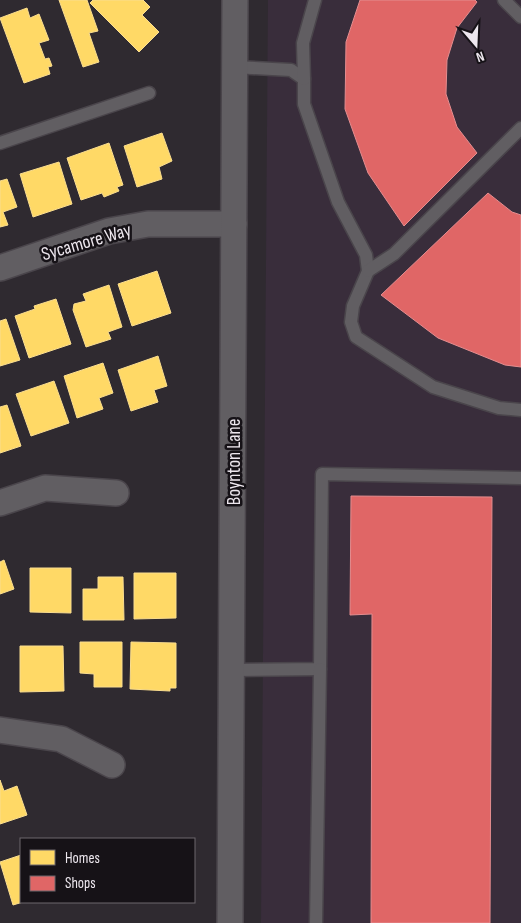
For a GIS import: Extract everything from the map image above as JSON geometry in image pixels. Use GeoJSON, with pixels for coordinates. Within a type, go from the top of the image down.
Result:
{"type":"FeatureCollection","features":[{"type":"Feature","properties":{"kind":"street","name":"Boynton Lane"},"geometry":{"type":"LineString","coordinates":[[230,923],[235,0]]}},
{"type":"Feature","properties":{"kind":"street","name":"Sycamore Way"},"geometry":{"type":"LineString","coordinates":[[0,268],[109,231],[148,224],[234,224]]}},
{"type":"Feature","properties":{"kind":"street"},"geometry":{"type":"LineString","coordinates":[[0,503],[46,488],[116,493]]}},
{"type":"Feature","properties":{"kind":"street"},"geometry":{"type":"LineString","coordinates":[[0,730],[61,739],[112,765]]}},
{"type":"Feature","properties":{"kind":"lane"},"geometry":{"type":"LineString","coordinates":[[315,0],[303,43],[304,104],[338,202],[366,255],[368,271],[353,306],[351,322],[356,337],[433,386],[499,408],[521,410]]}},
{"type":"Feature","properties":{"kind":"lane"},"geometry":{"type":"LineString","coordinates":[[504,0],[521,17]]}},
{"type":"Feature","properties":{"kind":"lane"},"geometry":{"type":"LineString","coordinates":[[235,67],[291,70],[304,79]]}},
{"type":"Feature","properties":{"kind":"lane"},"geometry":{"type":"LineString","coordinates":[[0,143],[149,92]]}},
{"type":"Feature","properties":{"kind":"lane"},"geometry":{"type":"LineString","coordinates":[[368,271],[394,254],[521,128]]}},
{"type":"Feature","properties":{"kind":"lane"},"geometry":{"type":"LineString","coordinates":[[316,923],[322,474],[521,478]]}},
{"type":"Feature","properties":{"kind":"lane"},"geometry":{"type":"LineString","coordinates":[[232,670],[320,669]]}},
{"type":"Feature","properties":{"kind":"shaded area"},"geometry":{"type":"Polygon","coordinates":[[[268,0],[521,0],[521,923],[261,923],[268,0]]]}},
{"type":"Feature","properties":{"kind":"building: Homes"},"geometry":{"type":"Polygon","coordinates":[[[59,0],[87,0],[98,31],[89,33],[99,62],[83,67],[59,0]]]}},
{"type":"Feature","properties":{"kind":"building: Homes"},"geometry":{"type":"Polygon","coordinates":[[[93,0],[143,0],[150,7],[142,15],[159,32],[139,52],[90,3],[93,0]]]}},
{"type":"Feature","properties":{"kind":"building: Homes"},"geometry":{"type":"Polygon","coordinates":[[[27,8],[30,18],[39,14],[49,40],[39,43],[45,59],[49,58],[52,66],[48,67],[50,74],[24,83],[0,18],[27,8]]]}},
{"type":"Feature","properties":{"kind":"building: Homes"},"geometry":{"type":"Polygon","coordinates":[[[162,133],[172,161],[159,167],[162,179],[137,187],[124,146],[162,133]]]}},
{"type":"Feature","properties":{"kind":"building: Homes"},"geometry":{"type":"Polygon","coordinates":[[[109,143],[123,185],[117,187],[119,191],[104,197],[102,193],[81,200],[67,158],[109,143]]]}},
{"type":"Feature","properties":{"kind":"building: Homes"},"geometry":{"type":"Polygon","coordinates":[[[59,162],[72,204],[33,217],[20,174],[59,162]]]}},
{"type":"Feature","properties":{"kind":"building: Homes"},"geometry":{"type":"Polygon","coordinates":[[[7,179],[17,207],[3,212],[8,225],[0,227],[0,181],[7,179]]]}},
{"type":"Feature","properties":{"kind":"building: Homes"},"geometry":{"type":"Polygon","coordinates":[[[157,271],[171,313],[132,326],[118,284],[157,271]]]}},
{"type":"Feature","properties":{"kind":"building: Homes"},"geometry":{"type":"Polygon","coordinates":[[[109,285],[122,327],[108,332],[111,339],[86,347],[73,310],[74,304],[86,301],[83,294],[109,285]]]}},
{"type":"Feature","properties":{"kind":"building: Homes"},"geometry":{"type":"Polygon","coordinates":[[[56,299],[71,344],[29,358],[15,316],[35,309],[34,306],[56,299]]]}},
{"type":"Feature","properties":{"kind":"building: Homes"},"geometry":{"type":"Polygon","coordinates":[[[6,319],[20,360],[0,366],[0,321],[6,319]]]}},
{"type":"Feature","properties":{"kind":"building: Homes"},"geometry":{"type":"Polygon","coordinates":[[[158,356],[167,386],[154,390],[158,402],[131,411],[118,370],[158,356]]]}},
{"type":"Feature","properties":{"kind":"building: Homes"},"geometry":{"type":"Polygon","coordinates":[[[103,363],[113,393],[99,398],[103,409],[77,418],[64,376],[103,363]]]}},
{"type":"Feature","properties":{"kind":"building: Homes"},"geometry":{"type":"Polygon","coordinates":[[[54,381],[69,423],[31,436],[16,394],[54,381]]]}},
{"type":"Feature","properties":{"kind":"building: Homes"},"geometry":{"type":"Polygon","coordinates":[[[7,405],[21,446],[0,453],[0,407],[7,405]]]}},
{"type":"Feature","properties":{"kind":"building: Homes"},"geometry":{"type":"Polygon","coordinates":[[[4,560],[14,589],[0,594],[0,562],[4,560]]]}},
{"type":"Feature","properties":{"kind":"building: Homes"},"geometry":{"type":"Polygon","coordinates":[[[30,568],[71,568],[71,613],[30,612],[30,568]]]}},
{"type":"Feature","properties":{"kind":"building: Homes"},"geometry":{"type":"Polygon","coordinates":[[[134,573],[176,573],[176,618],[134,619],[134,573]]]}},
{"type":"Feature","properties":{"kind":"building: Homes"},"geometry":{"type":"Polygon","coordinates":[[[98,577],[123,577],[124,620],[83,620],[83,589],[98,589],[98,577]]]}},
{"type":"Feature","properties":{"kind":"building: Homes"},"geometry":{"type":"Polygon","coordinates":[[[80,642],[122,642],[122,687],[94,687],[94,674],[80,673],[80,642]]]}},
{"type":"Feature","properties":{"kind":"building: Homes"},"geometry":{"type":"Polygon","coordinates":[[[131,642],[176,643],[176,688],[170,688],[170,691],[130,689],[131,642]]]}},
{"type":"Feature","properties":{"kind":"building: Homes"},"geometry":{"type":"Polygon","coordinates":[[[20,646],[63,646],[64,691],[20,692],[20,646]]]}},
{"type":"Feature","properties":{"kind":"building: Homes"},"geometry":{"type":"Polygon","coordinates":[[[0,780],[4,791],[17,786],[27,815],[0,824],[0,780]]]}},
{"type":"Feature","properties":{"kind":"building: Homes"},"geometry":{"type":"Polygon","coordinates":[[[20,855],[20,903],[13,905],[0,862],[20,855]]]}},
{"type":"Feature","properties":{"kind":"building: Shops"},"geometry":{"type":"Polygon","coordinates":[[[360,0],[475,0],[477,2],[457,28],[447,60],[446,94],[457,127],[477,153],[404,226],[368,173],[345,109],[346,42],[360,0]]]}},
{"type":"Feature","properties":{"kind":"building: Shops"},"geometry":{"type":"Polygon","coordinates":[[[488,193],[512,212],[521,215],[521,367],[505,365],[438,338],[381,295],[488,193]]]}},
{"type":"Feature","properties":{"kind":"building: Shops"},"geometry":{"type":"Polygon","coordinates":[[[351,496],[492,497],[490,923],[371,923],[372,614],[350,615],[351,496]]]}}]}
